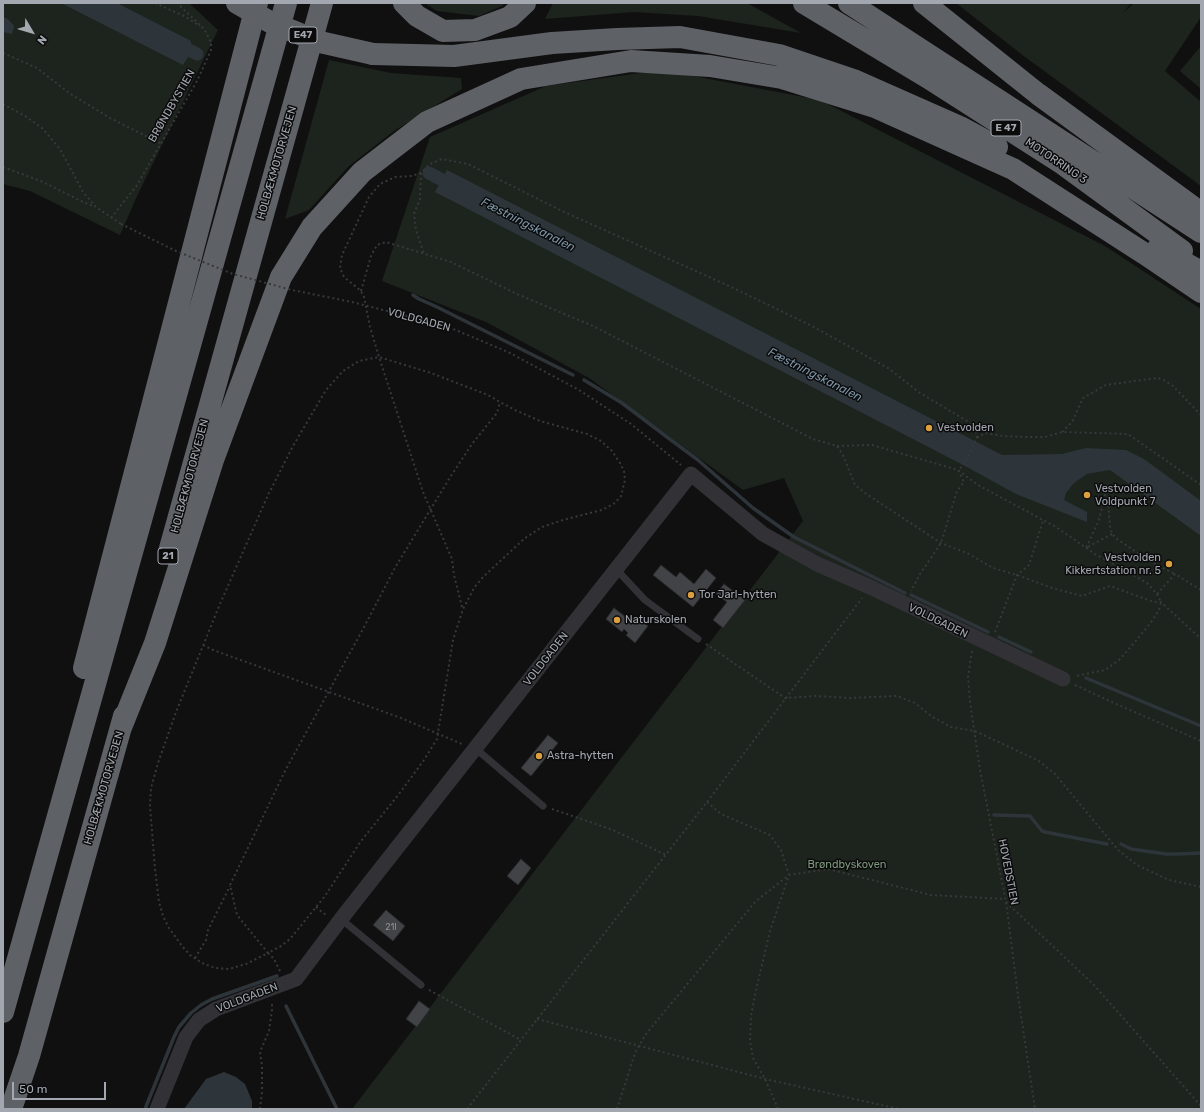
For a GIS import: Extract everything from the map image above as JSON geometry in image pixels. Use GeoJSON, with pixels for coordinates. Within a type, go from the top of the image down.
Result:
{"type":"FeatureCollection","features":[{"type":"Feature","properties":{"kind":"highway","name":"E47"},"geometry":{"type":"LineString","coordinates":[[237,3],[270,22],[320,42],[373,54],[454,56],[552,43],[680,37],[779,55],[856,81],[960,127],[1012,155],[1079,196],[1156,247],[1201,272]]}},
{"type":"Feature","properties":{"kind":"highway"},"geometry":{"type":"LineString","coordinates":[[58,814],[72,714],[257,3]]}},
{"type":"Feature","properties":{"kind":"highway"},"geometry":{"type":"LineString","coordinates":[[3,1012],[286,3]]}},
{"type":"Feature","properties":{"kind":"highway","name":"HOLBÆKMOTORVEJEN"},"geometry":{"type":"LineString","coordinates":[[11,1109],[29,1056],[322,3]]}},
{"type":"Feature","properties":{"kind":"highway"},"geometry":{"type":"LineString","coordinates":[[404,3],[417,16],[444,31],[475,30],[510,17],[525,3]]}},
{"type":"Feature","properties":{"kind":"highway","name":"MOTORRING 3"},"geometry":{"type":"LineString","coordinates":[[804,3],[927,77],[1062,164],[1201,264]]}},
{"type":"Feature","properties":{"kind":"highway","name":"MOTORRING 3"},"geometry":{"type":"LineString","coordinates":[[849,3],[1201,232]]}},
{"type":"Feature","properties":{"kind":"highway"},"geometry":{"type":"LineString","coordinates":[[924,3],[1038,94],[1201,213]]}},
{"type":"Feature","properties":{"kind":"highway"},"geometry":{"type":"LineString","coordinates":[[120,730],[155,643],[213,460],[281,277],[312,227],[362,172],[427,122],[521,79],[630,60],[710,66],[782,78],[861,102],[1013,169],[1201,292]]}},
{"type":"Feature","properties":{"kind":"street","name":"VOLDGADEN"},"geometry":{"type":"LineString","coordinates":[[157,1109],[186,1037],[199,1020],[216,1009],[296,979],[341,919],[691,474],[763,534],[817,564],[1063,679]]}},
{"type":"Feature","properties":{"kind":"lane"},"geometry":{"type":"LineString","coordinates":[[616,569],[645,600],[698,638]]}},
{"type":"Feature","properties":{"kind":"lane"},"geometry":{"type":"LineString","coordinates":[[475,749],[543,806]]}},
{"type":"Feature","properties":{"kind":"lane"},"geometry":{"type":"LineString","coordinates":[[341,919],[421,985]]}},
{"type":"Feature","properties":{"kind":"path"},"geometry":{"type":"LineString","coordinates":[[155,3],[184,16],[204,29]]}},
{"type":"Feature","properties":{"kind":"path","name":"BRØNDBYSTIEN"},"geometry":{"type":"LineString","coordinates":[[110,218],[137,185],[197,81],[211,50],[211,42],[204,29],[177,3]]}},
{"type":"Feature","properties":{"kind":"path"},"geometry":{"type":"LineString","coordinates":[[3,53],[37,68],[69,93],[110,118],[160,143]]}},
{"type":"Feature","properties":{"kind":"path"},"geometry":{"type":"LineString","coordinates":[[3,104],[25,116],[42,128],[60,149],[83,192],[96,207]]}},
{"type":"Feature","properties":{"kind":"path"},"geometry":{"type":"LineString","coordinates":[[463,609],[454,575],[452,559],[423,492],[378,357],[364,297],[361,291],[344,277],[340,268],[342,255],[369,197],[380,184],[395,177],[410,176],[421,173],[430,164],[442,159],[468,164],[562,211],[812,326],[888,368],[920,393],[967,421],[976,431],[977,438],[963,466],[958,470]]}},
{"type":"Feature","properties":{"kind":"path"},"geometry":{"type":"LineString","coordinates":[[3,167],[43,182],[96,207]]}},
{"type":"Feature","properties":{"kind":"path"},"geometry":{"type":"LineString","coordinates":[[421,173],[420,199],[414,214],[416,230],[424,254]]}},
{"type":"Feature","properties":{"kind":"path","name":"VOLDGADEN"},"geometry":{"type":"LineString","coordinates":[[96,207],[110,218],[176,251],[233,274],[292,290],[352,302],[446,326],[508,352],[579,390],[631,424],[691,474]]}},
{"type":"Feature","properties":{"kind":"path"},"geometry":{"type":"LineString","coordinates":[[361,291],[371,256],[377,246],[386,242],[451,262],[517,294],[593,326],[813,439],[836,446],[872,445],[958,470],[978,485],[1056,527],[1086,548],[1136,576],[1147,584],[1157,594],[1162,602],[1201,639]]}},
{"type":"Feature","properties":{"kind":"path"},"geometry":{"type":"LineString","coordinates":[[378,357],[430,373],[488,395],[540,421],[586,434],[601,441],[612,452],[624,471],[625,480],[621,496],[615,503],[602,510],[542,527],[525,538],[483,577],[474,588],[463,609],[453,640],[437,739],[424,760],[361,841],[325,896],[290,939],[281,946],[246,964],[228,969],[215,968],[202,963],[182,946],[169,928],[163,916],[155,869],[150,806],[151,788],[158,763],[203,644],[268,494],[293,446],[326,390],[343,371],[359,362],[378,357]]}},
{"type":"Feature","properties":{"kind":"path"},"geometry":{"type":"LineString","coordinates":[[1062,432],[1072,422],[1083,398],[1106,384],[1158,378],[1173,386],[1201,415]]}},
{"type":"Feature","properties":{"kind":"path"},"geometry":{"type":"LineString","coordinates":[[195,958],[206,940],[208,930],[285,771],[396,566],[430,508],[472,444],[497,413],[500,402]]}},
{"type":"Feature","properties":{"kind":"path"},"geometry":{"type":"LineString","coordinates":[[977,438],[985,434],[1045,437],[1062,432],[1128,434],[1201,485]]}},
{"type":"Feature","properties":{"kind":"path"},"geometry":{"type":"LineString","coordinates":[[836,446],[843,455],[855,485],[941,543],[969,554],[994,568],[1052,588],[1082,596],[1110,586],[1154,602],[1162,602]]}},
{"type":"Feature","properties":{"kind":"path"},"geometry":{"type":"LineString","coordinates":[[904,604],[920,574],[941,543],[957,491],[964,482],[958,470]]}},
{"type":"Feature","properties":{"kind":"path"},"geometry":{"type":"LineString","coordinates":[[1086,548],[1099,520],[1107,486],[1112,534],[1151,562],[1201,590]]}},
{"type":"Feature","properties":{"kind":"path"},"geometry":{"type":"LineString","coordinates":[[990,645],[1017,575],[1029,565],[1043,521]]}},
{"type":"Feature","properties":{"kind":"path"},"geometry":{"type":"LineString","coordinates":[[1086,548],[1112,534]]}},
{"type":"Feature","properties":{"kind":"path"},"geometry":{"type":"LineString","coordinates":[[1157,594],[1174,574]]}},
{"type":"Feature","properties":{"kind":"path"},"geometry":{"type":"LineString","coordinates":[[468,1109],[707,802],[870,588]]}},
{"type":"Feature","properties":{"kind":"path"},"geometry":{"type":"LineString","coordinates":[[1063,679],[1105,670],[1118,660],[1152,621],[1162,602]]}},
{"type":"Feature","properties":{"kind":"path"},"geometry":{"type":"LineString","coordinates":[[698,638],[785,698],[817,696],[850,698],[897,696],[915,703],[931,716],[952,727],[975,731],[1039,761],[1055,774],[1118,850],[1137,865],[1169,880],[1201,887]]}},
{"type":"Feature","properties":{"kind":"path","name":"HOVEDSTIEN"},"geometry":{"type":"LineString","coordinates":[[974,638],[968,677],[970,702],[980,770],[1006,901],[1035,1109]]}},
{"type":"Feature","properties":{"kind":"path"},"geometry":{"type":"LineString","coordinates":[[203,644],[213,650],[401,718],[475,749]]}},
{"type":"Feature","properties":{"kind":"path"},"geometry":{"type":"LineString","coordinates":[[1063,679],[1114,704],[1201,741]]}},
{"type":"Feature","properties":{"kind":"path"},"geometry":{"type":"LineString","coordinates":[[707,802],[721,814],[751,826],[770,836],[781,850],[788,875],[770,931],[751,1016],[750,1041],[753,1058],[765,1079],[778,1109]]}},
{"type":"Feature","properties":{"kind":"path"},"geometry":{"type":"LineString","coordinates":[[543,806],[613,830],[666,854]]}},
{"type":"Feature","properties":{"kind":"path"},"geometry":{"type":"LineString","coordinates":[[616,1109],[638,1045],[756,902],[788,875],[828,869],[931,895],[1006,901],[1093,984],[1201,1106]]}},
{"type":"Feature","properties":{"kind":"path"},"geometry":{"type":"LineString","coordinates":[[230,885],[237,915],[274,959],[281,972],[276,986],[269,1031],[260,1052],[262,1073],[260,1109]]}},
{"type":"Feature","properties":{"kind":"path"},"geometry":{"type":"LineString","coordinates":[[421,985],[521,1040]]}},
{"type":"Feature","properties":{"kind":"path"},"geometry":{"type":"LineString","coordinates":[[537,1019],[765,1079],[898,1109]]}},
{"type":"Feature","properties":{"kind":"green space"},"geometry":{"type":"Polygon","coordinates":[[[3,3],[189,3],[218,30],[138,194],[120,235],[30,191],[3,184],[3,3]]]}},
{"type":"Feature","properties":{"kind":"green space"},"geometry":{"type":"Polygon","coordinates":[[[424,3],[506,3],[479,16],[437,11],[424,3]]]}},
{"type":"Feature","properties":{"kind":"green space"},"geometry":{"type":"Polygon","coordinates":[[[553,3],[747,3],[801,33],[698,16],[634,12],[545,19],[553,3]]]}},
{"type":"Feature","properties":{"kind":"green space"},"geometry":{"type":"Polygon","coordinates":[[[956,3],[1131,3],[1123,13],[1134,3],[1201,3],[1201,17],[1165,71],[1201,102],[1201,186],[1025,57],[956,3]]]}},
{"type":"Feature","properties":{"kind":"green space"},"geometry":{"type":"Polygon","coordinates":[[[1201,46],[1201,89],[1180,71],[1201,46]]]}},
{"type":"Feature","properties":{"kind":"green space"},"geometry":{"type":"Polygon","coordinates":[[[329,60],[391,73],[461,78],[462,89],[394,131],[349,166],[309,210],[285,219],[329,60]]]}},
{"type":"Feature","properties":{"kind":"green space","name":"Brøndbyskoven"},"geometry":{"type":"Polygon","coordinates":[[[662,70],[820,100],[1105,246],[1201,309],[1201,1109],[352,1109],[803,521],[784,478],[743,490],[589,378],[486,322],[382,281],[430,137],[546,86],[662,70]]]}},
{"type":"Feature","properties":{"kind":"water"},"geometry":{"type":"Polygon","coordinates":[[[61,3],[117,3],[191,41],[192,51],[183,65],[61,3]]]}},
{"type":"Feature","properties":{"kind":"water"},"geometry":{"type":"Polygon","coordinates":[[[3,17],[8,19],[14,26],[12,34],[3,32],[3,17]]]}},
{"type":"Feature","properties":{"kind":"water"},"geometry":{"type":"Polygon","coordinates":[[[447,170],[1002,455],[1062,454],[1086,448],[1126,450],[1144,459],[1201,501],[1201,536],[1110,470],[1087,474],[1074,483],[1066,493],[1064,500],[1087,512],[1087,522],[1016,494],[967,467],[435,192],[447,170]]]}},
{"type":"Feature","properties":{"kind":"water"},"geometry":{"type":"Polygon","coordinates":[[[224,1072],[236,1077],[245,1084],[252,1101],[252,1109],[184,1109],[206,1079],[224,1072]]]}},
{"type":"Feature","properties":{"kind":"building","name":"Tor Jarl-hytten"},"geometry":{"type":"Polygon","coordinates":[[[661,565],[676,577],[680,572],[694,584],[706,569],[716,578],[693,607],[653,575],[661,565]]]}},
{"type":"Feature","properties":{"kind":"building"},"geometry":{"type":"Polygon","coordinates":[[[724,584],[745,600],[723,628],[713,620],[727,602],[716,594],[724,584]]]}},
{"type":"Feature","properties":{"kind":"building"},"geometry":{"type":"Polygon","coordinates":[[[614,608],[635,624],[639,619],[648,626],[635,643],[626,635],[628,633],[624,629],[622,632],[606,619],[614,608]]]}},
{"type":"Feature","properties":{"kind":"building","name":"Astra-hytten"},"geometry":{"type":"Polygon","coordinates":[[[548,735],[558,743],[531,776],[521,768],[548,735]]]}},
{"type":"Feature","properties":{"kind":"building"},"geometry":{"type":"Polygon","coordinates":[[[521,859],[531,868],[518,885],[507,876],[521,859]]]}},
{"type":"Feature","properties":{"kind":"building"},"geometry":{"type":"Polygon","coordinates":[[[386,910],[405,926],[393,941],[373,925],[386,910]]]}},
{"type":"Feature","properties":{"kind":"building"},"geometry":{"type":"Polygon","coordinates":[[[419,1001],[430,1009],[417,1027],[406,1019],[419,1001]]]}},
{"type":"Feature","properties":{"kind":"waterway","name":"Fæstningskanalen"},"geometry":{"type":"LineString","coordinates":[[177,44],[197,54]]}},
{"type":"Feature","properties":{"kind":"waterway","name":"Fæstningskanalen"},"geometry":{"type":"LineString","coordinates":[[429,173],[457,188]]}},
{"type":"Feature","properties":{"kind":"waterway"},"geometry":{"type":"LineString","coordinates":[[413,295],[573,375]]}},
{"type":"Feature","properties":{"kind":"waterway"},"geometry":{"type":"LineString","coordinates":[[584,380],[622,403],[698,460],[753,508],[794,537],[905,593]]}},
{"type":"Feature","properties":{"kind":"waterway"},"geometry":{"type":"LineString","coordinates":[[911,595],[988,632]]}},
{"type":"Feature","properties":{"kind":"waterway"},"geometry":{"type":"LineString","coordinates":[[999,637],[1031,652]]}},
{"type":"Feature","properties":{"kind":"waterway"},"geometry":{"type":"LineString","coordinates":[[1086,678],[1201,726]]}},
{"type":"Feature","properties":{"kind":"waterway"},"geometry":{"type":"LineString","coordinates":[[994,815],[1030,816],[1042,831],[1107,844]]}},
{"type":"Feature","properties":{"kind":"waterway"},"geometry":{"type":"LineString","coordinates":[[1121,844],[1131,849],[1166,854],[1201,853]]}},
{"type":"Feature","properties":{"kind":"waterway"},"geometry":{"type":"LineString","coordinates":[[145,1109],[174,1037],[179,1027],[191,1013],[212,999],[277,976]]}},
{"type":"Feature","properties":{"kind":"waterway"},"geometry":{"type":"LineString","coordinates":[[286,1006],[337,1109]]}},
{"type":"Feature","properties":{"kind":"place","name":"Vestvolden"},"geometry":{"type":"Point","coordinates":[929,428]}},
{"type":"Feature","properties":{"kind":"place","name":"Vestvolden Voldpunkt 7"},"geometry":{"type":"Point","coordinates":[1087,495]}},
{"type":"Feature","properties":{"kind":"place","name":"Vestvolden Kikkertstation nr. 5"},"geometry":{"type":"Point","coordinates":[1169,564]}},
{"type":"Feature","properties":{"kind":"place","name":"Tor Jarl-hytten"},"geometry":{"type":"Point","coordinates":[691,595]}},
{"type":"Feature","properties":{"kind":"place","name":"Naturskolen"},"geometry":{"type":"Point","coordinates":[617,620]}},
{"type":"Feature","properties":{"kind":"place","name":"Astra-hytten"},"geometry":{"type":"Point","coordinates":[539,756]}}]}
